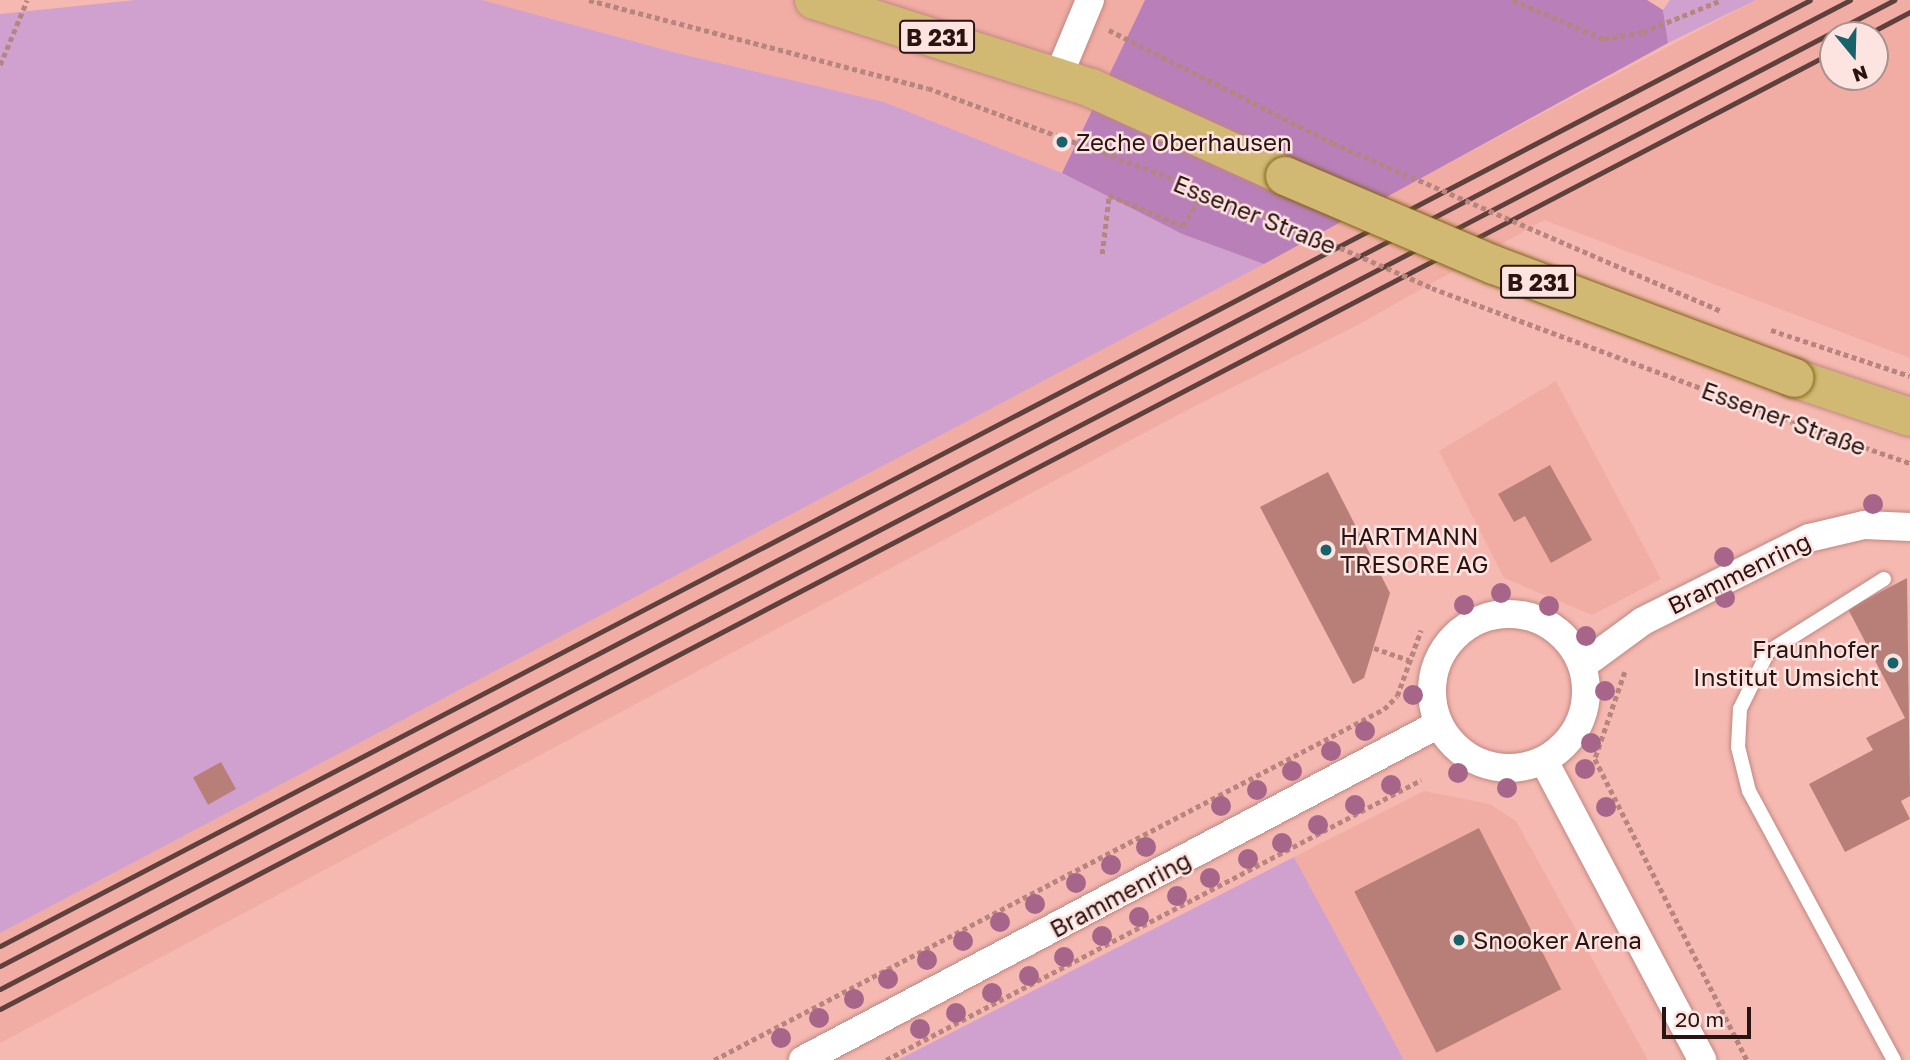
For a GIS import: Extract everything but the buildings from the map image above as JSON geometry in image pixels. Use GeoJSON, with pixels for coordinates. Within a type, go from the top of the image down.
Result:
{"type":"FeatureCollection","features":[{"type":"Feature","properties":{"kind":"main road","name":"Essener Straße"},"geometry":{"type":"LineString","coordinates":[[814,0],[1058,77],[1494,265],[1794,378],[1910,416]]}},
{"type":"Feature","properties":{"kind":"street"},"geometry":{"type":"LineString","coordinates":[[1058,77],[1087,8]]}},
{"type":"Feature","properties":{"kind":"street","name":"Brammenring"},"geometry":{"type":"LineString","coordinates":[[1583,664],[1643,621],[1809,538],[1864,525],[1910,527]]}},
{"type":"Feature","properties":{"kind":"street"},"geometry":{"type":"LineString","coordinates":[[1508,614],[1537,620],[1563,635],[1583,664],[1583,713],[1568,739],[1544,761],[1506,768],[1486,764],[1456,750],[1437,725],[1431,688],[1440,656],[1461,632],[1483,618],[1508,614]]}},
{"type":"Feature","properties":{"kind":"street","name":"Brammenring"},"geometry":{"type":"LineString","coordinates":[[803,1060],[1437,725]]}},
{"type":"Feature","properties":{"kind":"street"},"geometry":{"type":"LineString","coordinates":[[1544,761],[1702,1060]]}},
{"type":"Feature","properties":{"kind":"lane"},"geometry":{"type":"LineString","coordinates":[[1884,579],[1768,652],[1740,709],[1738,747],[1749,791],[1894,1060]]}},
{"type":"Feature","properties":{"kind":"path"},"geometry":{"type":"LineString","coordinates":[[0,65],[27,0]]}},
{"type":"Feature","properties":{"kind":"path","name":"Essener Straße"},"geometry":{"type":"LineString","coordinates":[[589,0],[928,89],[1231,200],[1432,288],[1910,463]]}},
{"type":"Feature","properties":{"kind":"path"},"geometry":{"type":"LineString","coordinates":[[1513,0],[1604,39],[1643,32],[1723,0]]}},
{"type":"Feature","properties":{"kind":"path"},"geometry":{"type":"LineString","coordinates":[[1087,8],[1333,143],[1728,314]]}},
{"type":"Feature","properties":{"kind":"path"},"geometry":{"type":"LineString","coordinates":[[1102,254],[1109,195],[1183,226],[1204,191]]}},
{"type":"Feature","properties":{"kind":"path"},"geometry":{"type":"LineString","coordinates":[[1765,328],[1910,376]]}},
{"type":"Feature","properties":{"kind":"path"},"geometry":{"type":"LineString","coordinates":[[714,1060],[1345,732],[1397,696],[1421,630]]}},
{"type":"Feature","properties":{"kind":"path"},"geometry":{"type":"LineString","coordinates":[[1374,648],[1410,660]]}},
{"type":"Feature","properties":{"kind":"path"},"geometry":{"type":"LineString","coordinates":[[1630,663],[1619,682],[1595,759],[1747,1060]]}},
{"type":"Feature","properties":{"kind":"path"},"geometry":{"type":"LineString","coordinates":[[886,1060],[1421,780]]}},
{"type":"Feature","properties":{"kind":"shaded area"},"geometry":{"type":"Polygon","coordinates":[[[135,0],[482,0],[677,53],[884,102],[1062,173],[1182,234],[1264,264],[0,933],[0,14],[135,0]]]}},
{"type":"Feature","properties":{"kind":"shaded area"},"geometry":{"type":"Polygon","coordinates":[[[482,0],[1145,0],[1062,173],[884,102],[677,53],[482,0]]]}},
{"type":"Feature","properties":{"kind":"shaded area"},"geometry":{"type":"Polygon","coordinates":[[[1145,0],[1647,0],[1663,10],[1668,43],[1264,264],[1182,234],[1062,173],[1145,0]]]}},
{"type":"Feature","properties":{"kind":"shaded area"},"geometry":{"type":"Polygon","coordinates":[[[1670,0],[1756,0],[1668,43],[1663,10],[1670,0]]]}},
{"type":"Feature","properties":{"kind":"shaded area"},"geometry":{"type":"Polygon","coordinates":[[[1756,0],[1910,0],[1910,358],[1544,220],[1356,326],[1193,407],[0,1043],[0,933],[1756,0]]]}},
{"type":"Feature","properties":{"kind":"shaded area"},"geometry":{"type":"Polygon","coordinates":[[[1556,381],[1661,579],[1592,615],[1504,578],[1439,451],[1556,381]]]}},
{"type":"Feature","properties":{"kind":"shaded area"},"geometry":{"type":"Polygon","coordinates":[[[1424,791],[1490,804],[1516,821],[1648,1060],[1404,1060],[1294,857],[1424,791]]]}},
{"type":"Feature","properties":{"kind":"shaded area"},"geometry":{"type":"Polygon","coordinates":[[[1294,857],[1404,1060],[898,1060],[1294,857]]]}},
{"type":"Feature","properties":{"kind":"railway"},"geometry":{"type":"LineString","coordinates":[[0,946],[1810,0]]}},
{"type":"Feature","properties":{"kind":"railway"},"geometry":{"type":"LineString","coordinates":[[0,966],[1850,0]]}},
{"type":"Feature","properties":{"kind":"railway"},"geometry":{"type":"LineString","coordinates":[[0,989],[1894,0]]}},
{"type":"Feature","properties":{"kind":"railway"},"geometry":{"type":"LineString","coordinates":[[1889,23],[1910,12]]}},
{"type":"Feature","properties":{"kind":"railway"},"geometry":{"type":"LineString","coordinates":[[0,1009],[1819,59]]}},
{"type":"Feature","properties":{"kind":"place","name":"Zeche Oberhausen"},"geometry":{"type":"Point","coordinates":[1062,142]}},
{"type":"Feature","properties":{"kind":"place","name":"HARTMANN TRESORE AG"},"geometry":{"type":"Point","coordinates":[1326,550]}},
{"type":"Feature","properties":{"kind":"place","name":"Fraunhofer Institut Umsicht"},"geometry":{"type":"Point","coordinates":[1893,663]}},
{"type":"Feature","properties":{"kind":"place","name":"Snooker Arena"},"geometry":{"type":"Point","coordinates":[1459,940]}}]}
